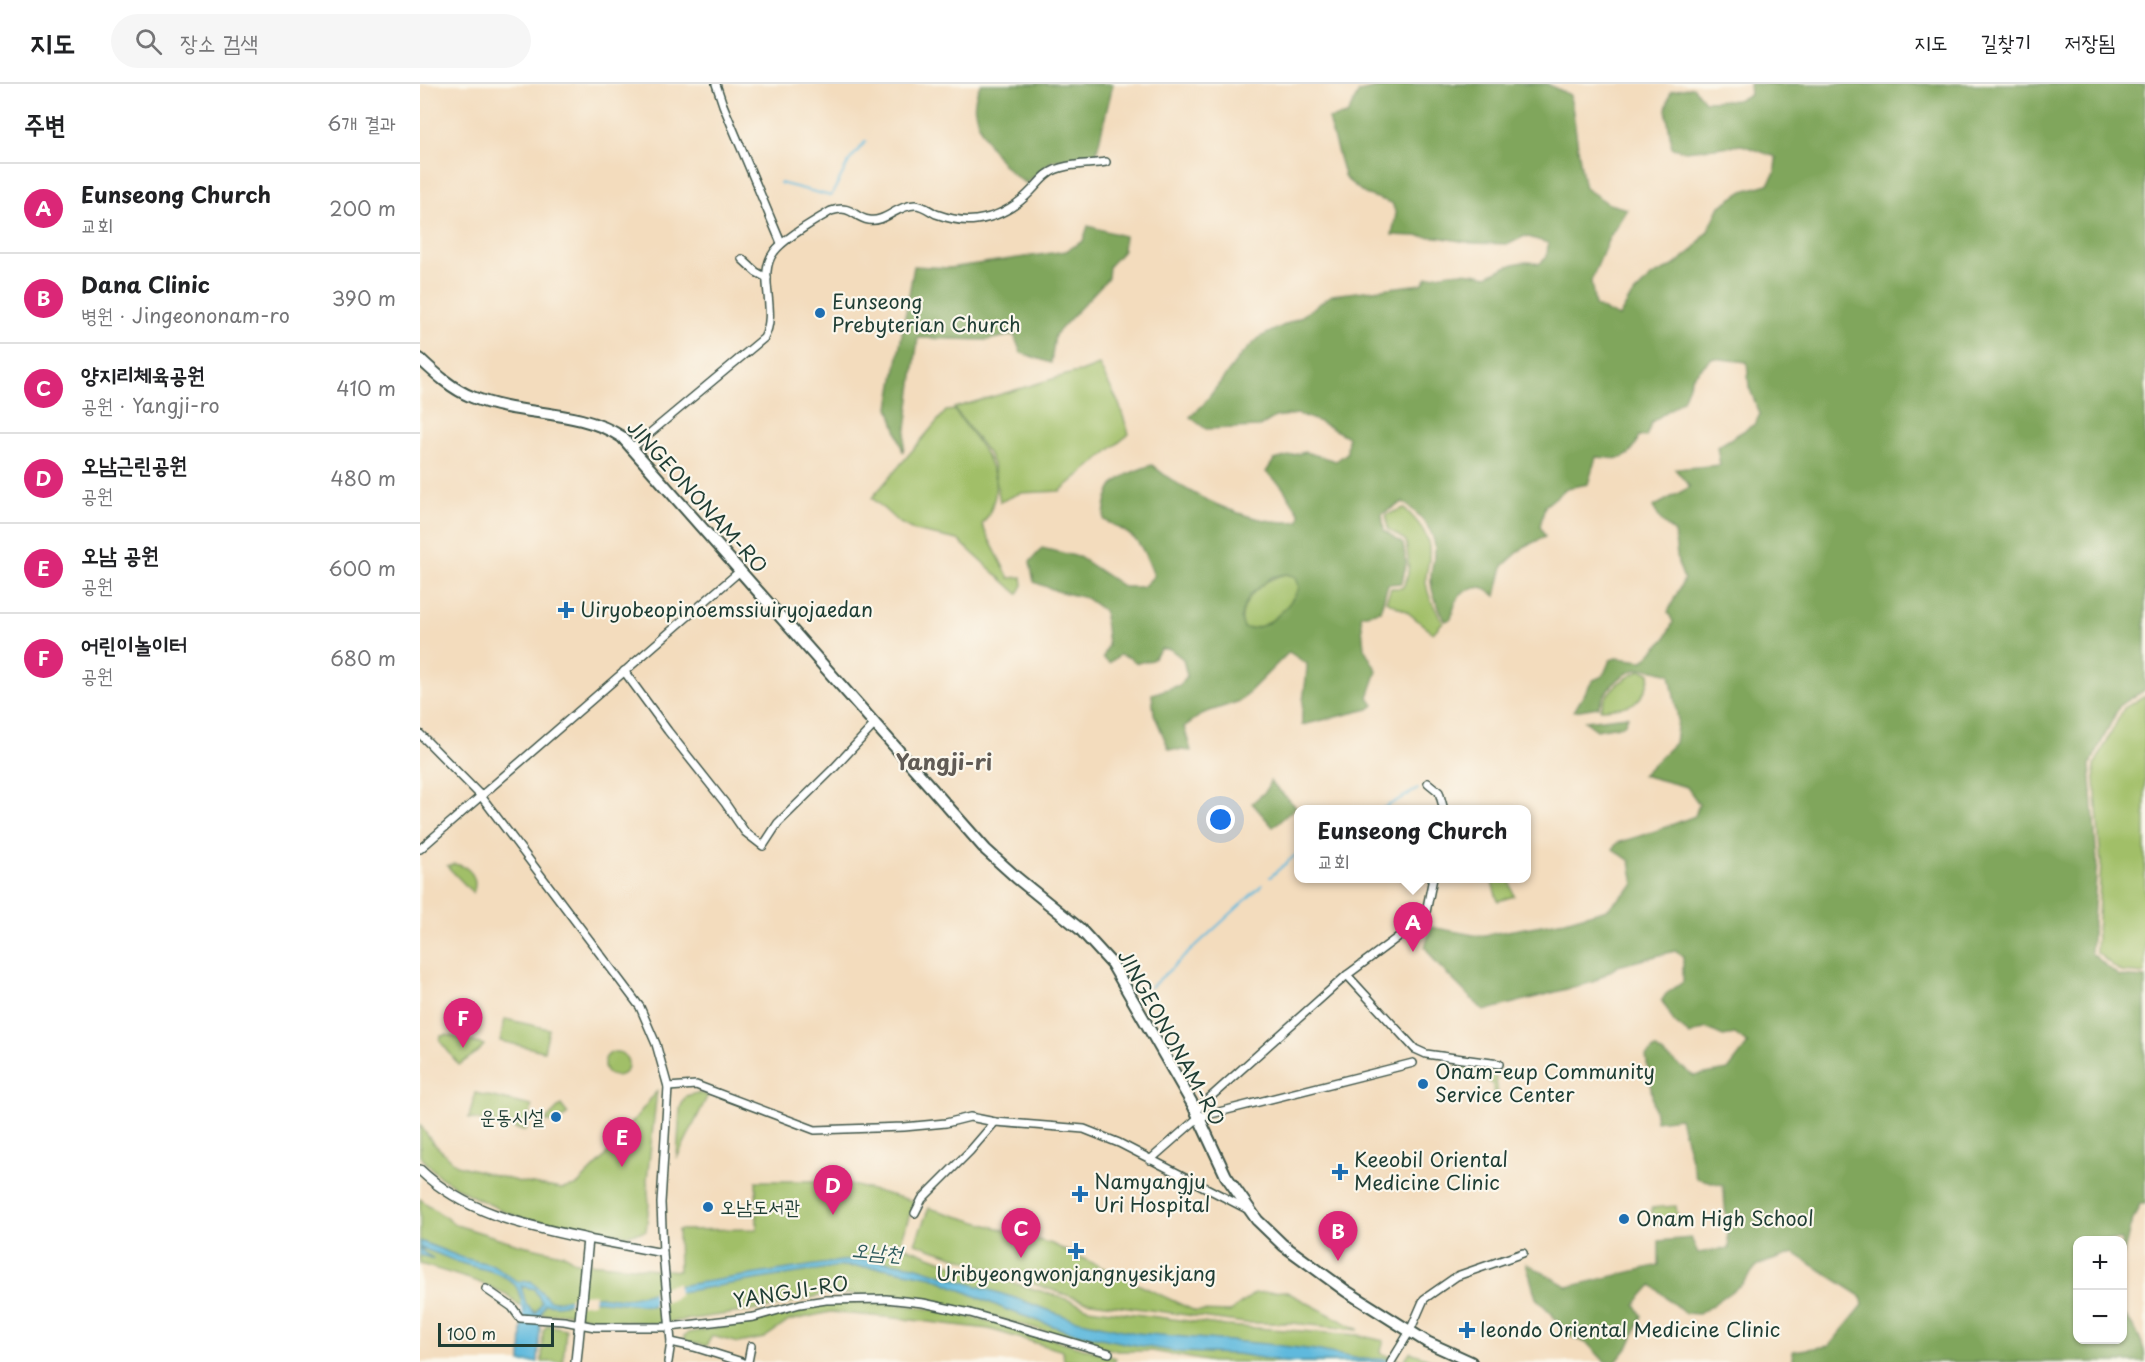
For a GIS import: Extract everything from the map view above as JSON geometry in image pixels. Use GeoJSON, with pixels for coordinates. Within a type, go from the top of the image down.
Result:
{"type":"FeatureCollection","features":[{"type":"Feature","properties":{"kind":"main road","name":"JINGEONONAM-RO"},"geometry":{"type":"LineString","coordinates":[[420,360],[439,377],[470,396],[510,408],[600,424],[622,437],[986,850],[1094,942],[1112,964],[1197,1114],[1226,1176],[1257,1221],[1317,1272],[1427,1342],[1471,1362]]}},
{"type":"Feature","properties":{"kind":"street"},"geometry":{"type":"LineString","coordinates":[[716,84],[781,243]]}},
{"type":"Feature","properties":{"kind":"street"},"geometry":{"type":"LineString","coordinates":[[632,448],[764,338],[770,328],[767,278],[770,257],[781,243],[831,211],[839,209],[853,211],[866,220],[872,221],[901,207],[918,205],[956,221],[992,217],[1022,201],[1048,174],[1059,168],[1106,162]]}},
{"type":"Feature","properties":{"kind":"street"},"geometry":{"type":"LineString","coordinates":[[742,259],[756,272],[767,278]]}},
{"type":"Feature","properties":{"kind":"street"},"geometry":{"type":"LineString","coordinates":[[420,849],[740,571]]}},
{"type":"Feature","properties":{"kind":"street"},"geometry":{"type":"LineString","coordinates":[[624,671],[745,832],[763,846],[777,823],[834,768],[875,724]]}},
{"type":"Feature","properties":{"kind":"street"},"geometry":{"type":"LineString","coordinates":[[420,734],[481,796],[640,1007],[656,1044],[668,1087],[661,1203],[671,1342],[668,1362]]}},
{"type":"Feature","properties":{"kind":"street"},"geometry":{"type":"LineString","coordinates":[[1428,783],[1439,792],[1443,805]]}},
{"type":"Feature","properties":{"kind":"street"},"geometry":{"type":"LineString","coordinates":[[1150,1160],[1347,975],[1425,917],[1432,883]]}},
{"type":"Feature","properties":{"kind":"street"},"geometry":{"type":"LineString","coordinates":[[1347,975],[1415,1049],[1426,1054],[1499,1064]]}},
{"type":"Feature","properties":{"kind":"street"},"geometry":{"type":"LineString","coordinates":[[1197,1114],[1413,1063]]}},
{"type":"Feature","properties":{"kind":"street"},"geometry":{"type":"LineString","coordinates":[[668,1087],[696,1085],[815,1130],[904,1127],[946,1123],[970,1117],[995,1122],[1084,1129],[1119,1143],[1249,1210]]}},
{"type":"Feature","properties":{"kind":"street"},"geometry":{"type":"LineString","coordinates":[[915,1213],[922,1199],[970,1151],[995,1122]]}},
{"type":"Feature","properties":{"kind":"street"},"geometry":{"type":"LineString","coordinates":[[420,1170],[443,1189],[492,1215],[525,1226],[663,1253]]}},
{"type":"Feature","properties":{"kind":"street"},"geometry":{"type":"LineString","coordinates":[[576,1362],[588,1239]]}},
{"type":"Feature","properties":{"kind":"street"},"geometry":{"type":"LineString","coordinates":[[1390,1362],[1410,1331],[1425,1299],[1457,1276],[1523,1253]]}},
{"type":"Feature","properties":{"kind":"street","name":"YANGJI-RO"},"geometry":{"type":"LineString","coordinates":[[486,1289],[512,1307],[520,1318],[549,1319],[579,1325],[619,1328],[670,1327],[754,1317],[800,1304],[826,1300],[886,1299],[970,1313],[1109,1353]]}},
{"type":"Feature","properties":{"kind":"street"},"geometry":{"type":"LineString","coordinates":[[671,1342],[742,1362]]}},
{"type":"Feature","properties":{"kind":"street"},"geometry":{"type":"LineString","coordinates":[[748,1362],[751,1346]]}},
{"type":"Feature","properties":{"kind":"green space"},"geometry":{"type":"Polygon","coordinates":[[[981,84],[1113,84],[1095,159],[1085,155],[1052,161],[1026,183],[1018,178],[994,152],[977,121],[975,105],[981,84]]]}},
{"type":"Feature","properties":{"kind":"green space"},"geometry":{"type":"Polygon","coordinates":[[[1394,84],[1547,84],[1570,95],[1585,188],[1609,204],[1627,209],[1609,238],[1591,281],[1595,306],[1619,317],[1630,298],[1652,276],[1673,266],[1693,250],[1708,231],[1720,206],[1743,191],[1768,184],[1775,173],[1776,157],[1742,145],[1685,151],[1672,148],[1666,109],[1671,91],[1693,87],[1705,101],[1736,100],[1750,95],[1749,84],[2145,84],[2145,690],[2120,705],[2090,765],[2097,862],[2091,953],[2119,976],[2145,978],[2145,1204],[2140,1204],[2127,1240],[2127,1236],[2073,1236],[2073,1344],[2127,1344],[2127,1319],[2141,1341],[2145,1362],[1793,1362],[1793,1351],[1829,1346],[1863,1305],[1861,1296],[1794,1253],[1758,1265],[1742,1284],[1699,1314],[1684,1313],[1652,1285],[1635,1304],[1642,1316],[1629,1346],[1616,1362],[1605,1362],[1588,1344],[1563,1332],[1552,1314],[1536,1298],[1526,1263],[1568,1287],[1659,1265],[1659,1241],[1691,1238],[1698,1253],[1729,1248],[1723,1185],[1696,1178],[1680,1118],[1656,1121],[1646,1056],[1655,1048],[1694,1076],[1728,1070],[1748,1044],[1735,1034],[1723,1036],[1706,1028],[1690,1035],[1674,1022],[1662,1000],[1666,994],[1683,982],[1683,956],[1675,951],[1618,966],[1593,982],[1484,1011],[1437,964],[1425,947],[1431,927],[1479,936],[1565,921],[1607,909],[1634,885],[1630,861],[1613,849],[1617,843],[1695,816],[1699,804],[1687,787],[1642,775],[1675,743],[1678,719],[1670,674],[1646,669],[1631,671],[1614,684],[1598,707],[1574,711],[1593,680],[1603,676],[1610,660],[1616,658],[1643,661],[1665,639],[1673,622],[1668,612],[1684,579],[1678,563],[1674,532],[1662,522],[1653,507],[1690,487],[1675,469],[1720,465],[1717,447],[1755,424],[1760,414],[1749,387],[1747,362],[1712,358],[1692,377],[1683,400],[1652,422],[1646,437],[1639,436],[1636,445],[1628,455],[1618,458],[1596,457],[1588,484],[1567,488],[1545,506],[1540,526],[1545,537],[1524,547],[1503,566],[1496,596],[1482,587],[1468,590],[1459,596],[1451,619],[1445,621],[1432,591],[1431,577],[1435,548],[1432,534],[1419,516],[1403,502],[1382,514],[1384,530],[1403,544],[1406,563],[1402,583],[1388,584],[1380,611],[1361,615],[1364,648],[1377,671],[1368,697],[1374,705],[1369,709],[1302,725],[1307,664],[1289,652],[1240,701],[1204,713],[1184,727],[1191,751],[1169,749],[1154,714],[1152,694],[1180,685],[1187,676],[1183,659],[1170,649],[1161,649],[1152,660],[1137,663],[1120,655],[1109,663],[1103,658],[1108,645],[1104,611],[1086,598],[1057,591],[1034,582],[1030,562],[1042,548],[1079,557],[1124,587],[1143,587],[1154,576],[1141,547],[1131,536],[1104,520],[1107,497],[1116,482],[1152,465],[1183,487],[1242,514],[1281,522],[1299,521],[1300,514],[1281,485],[1266,472],[1274,460],[1305,452],[1336,461],[1347,453],[1348,437],[1320,422],[1298,414],[1275,417],[1259,427],[1206,429],[1190,417],[1203,405],[1241,355],[1260,337],[1299,318],[1332,295],[1422,284],[1427,277],[1450,273],[1464,272],[1487,276],[1519,263],[1539,264],[1547,257],[1548,243],[1525,236],[1509,244],[1472,243],[1437,237],[1392,235],[1396,214],[1392,203],[1365,194],[1345,178],[1328,119],[1347,115],[1359,92],[1394,84]],[[1286,574],[1272,577],[1250,595],[1242,612],[1241,619],[1244,628],[1261,626],[1276,617],[1299,588],[1296,577],[1286,574]]]}},
{"type":"Feature","properties":{"kind":"green space"},"geometry":{"type":"Polygon","coordinates":[[[1088,226],[1124,236],[1123,251],[1109,266],[1108,278],[1055,335],[1051,363],[1021,353],[1014,335],[987,340],[918,338],[903,452],[889,407],[914,266],[949,268],[1066,251],[1083,241],[1088,226]]]}},
{"type":"Feature","properties":{"kind":"green space"},"geometry":{"type":"Polygon","coordinates":[[[1099,365],[1119,404],[1129,434],[1060,491],[1020,493],[1000,502],[993,464],[988,453],[954,408],[1099,365]]]}},
{"type":"Feature","properties":{"kind":"green space"},"geometry":{"type":"Polygon","coordinates":[[[954,410],[990,464],[995,479],[995,493],[991,509],[982,525],[1009,578],[1022,577],[1023,585],[1018,594],[958,540],[915,531],[898,522],[872,498],[946,411],[954,410]]]}},
{"type":"Feature","properties":{"kind":"green space"},"geometry":{"type":"Polygon","coordinates":[[[1404,508],[1420,525],[1429,544],[1426,583],[1430,599],[1443,622],[1433,633],[1406,611],[1386,601],[1391,588],[1402,588],[1407,577],[1408,566],[1406,541],[1388,529],[1386,515],[1404,508]]]}},
{"type":"Feature","properties":{"kind":"green space"},"geometry":{"type":"Polygon","coordinates":[[[1286,574],[1296,577],[1299,588],[1289,603],[1269,622],[1260,627],[1243,629],[1243,610],[1253,593],[1268,581],[1286,574]]]}},
{"type":"Feature","properties":{"kind":"green space"},"geometry":{"type":"Polygon","coordinates":[[[1641,670],[1650,673],[1640,698],[1628,705],[1600,709],[1607,695],[1616,685],[1641,670]]]}},
{"type":"Feature","properties":{"kind":"green space"},"geometry":{"type":"Polygon","coordinates":[[[2145,696],[2145,974],[2121,972],[2096,952],[2101,864],[2094,766],[2124,708],[2145,696]]]}},
{"type":"Feature","properties":{"kind":"green space"},"geometry":{"type":"Polygon","coordinates":[[[1628,716],[1624,725],[1597,730],[1585,721],[1628,716]]]}},
{"type":"Feature","properties":{"kind":"green space"},"geometry":{"type":"Polygon","coordinates":[[[1270,781],[1294,805],[1294,809],[1273,827],[1252,803],[1266,791],[1270,781]]]}},
{"type":"Feature","properties":{"kind":"green space"},"geometry":{"type":"Polygon","coordinates":[[[454,864],[465,867],[472,874],[475,882],[473,893],[447,866],[454,864]]]}},
{"type":"Feature","properties":{"kind":"green space"},"geometry":{"type":"Polygon","coordinates":[[[1492,883],[1510,883],[1514,896],[1498,901],[1492,883]]]}},
{"type":"Feature","properties":{"kind":"green space"},"geometry":{"type":"Polygon","coordinates":[[[505,1019],[549,1029],[544,1051],[500,1041],[505,1019]]]}},
{"type":"Feature","properties":{"kind":"green space"},"geometry":{"type":"Polygon","coordinates":[[[447,1035],[484,1045],[459,1065],[440,1041],[441,1036],[447,1035]]]}},
{"type":"Feature","properties":{"kind":"green space"},"geometry":{"type":"Polygon","coordinates":[[[616,1052],[625,1055],[628,1064],[625,1073],[616,1076],[607,1073],[604,1064],[607,1055],[616,1052]]]}},
{"type":"Feature","properties":{"kind":"green space"},"geometry":{"type":"Polygon","coordinates":[[[1455,1065],[1495,1072],[1498,1095],[1494,1102],[1493,1085],[1479,1075],[1459,1070],[1455,1065]]]}},
{"type":"Feature","properties":{"kind":"green space"},"geometry":{"type":"Polygon","coordinates":[[[657,1091],[647,1180],[649,1204],[646,1231],[627,1235],[525,1219],[468,1194],[440,1177],[420,1156],[420,1125],[433,1143],[457,1165],[520,1182],[562,1189],[576,1186],[601,1161],[657,1091]]]}},
{"type":"Feature","properties":{"kind":"green space"},"geometry":{"type":"Polygon","coordinates":[[[475,1093],[532,1106],[526,1131],[469,1118],[475,1093]]]}},
{"type":"Feature","properties":{"kind":"green space"},"geometry":{"type":"Polygon","coordinates":[[[697,1093],[708,1095],[677,1158],[680,1108],[686,1096],[697,1093]]]}},
{"type":"Feature","properties":{"kind":"green space","name":"운동시설"},"geometry":{"type":"Polygon","coordinates":[[[561,1105],[568,1114],[556,1123],[545,1121],[561,1105]]]}},
{"type":"Feature","properties":{"kind":"green space"},"geometry":{"type":"Polygon","coordinates":[[[756,1181],[837,1181],[914,1201],[900,1245],[956,1266],[1061,1297],[1088,1308],[1226,1326],[1358,1335],[1384,1341],[1380,1353],[1403,1362],[1212,1362],[1152,1351],[1117,1351],[930,1299],[831,1293],[764,1309],[656,1324],[595,1319],[565,1313],[546,1315],[518,1305],[508,1295],[476,1281],[420,1264],[420,1199],[456,1225],[518,1244],[566,1255],[575,1262],[679,1271],[678,1230],[757,1229],[756,1181]]]}},
{"type":"Feature","properties":{"kind":"green space"},"geometry":{"type":"Polygon","coordinates":[[[1676,1206],[1678,1222],[1653,1224],[1651,1208],[1676,1206]]]}},
{"type":"Feature","properties":{"kind":"green space"},"geometry":{"type":"Polygon","coordinates":[[[929,1208],[1052,1244],[1195,1311],[1230,1312],[1255,1293],[1285,1291],[1359,1330],[1292,1323],[1245,1323],[1084,1301],[915,1243],[929,1208]]]}},
{"type":"Feature","properties":{"kind":"green space"},"geometry":{"type":"Polygon","coordinates":[[[860,1302],[925,1308],[989,1321],[1116,1358],[1115,1362],[1064,1361],[1063,1351],[989,1329],[830,1312],[789,1321],[764,1338],[738,1343],[712,1336],[706,1346],[686,1341],[684,1336],[688,1333],[768,1318],[827,1303],[860,1302]]]}},
{"type":"Feature","properties":{"kind":"green space"},"geometry":{"type":"Polygon","coordinates":[[[547,1325],[566,1329],[563,1362],[542,1362],[543,1332],[547,1325]]]}},
{"type":"Feature","properties":{"kind":"green space"},"geometry":{"type":"Polygon","coordinates":[[[1410,1352],[1437,1362],[1403,1362],[1410,1352]]]}},
{"type":"Feature","properties":{"kind":"water"},"geometry":{"type":"Polygon","coordinates":[[[420,1241],[463,1258],[493,1265],[518,1282],[531,1281],[549,1300],[555,1301],[598,1296],[624,1299],[678,1286],[841,1261],[869,1259],[914,1266],[1072,1319],[1136,1333],[1266,1344],[1316,1350],[1359,1359],[1385,1359],[1394,1362],[1287,1362],[1237,1354],[1179,1352],[1130,1344],[1067,1331],[1007,1310],[932,1277],[883,1268],[841,1266],[681,1292],[651,1306],[594,1300],[557,1305],[545,1304],[541,1312],[538,1362],[521,1362],[525,1309],[514,1284],[496,1273],[421,1248],[434,1259],[420,1255],[420,1241]],[[521,1286],[526,1304],[535,1314],[542,1302],[534,1289],[521,1286]]]}},
{"type":"Feature","properties":{"kind":"pier"},"geometry":{"type":"Polygon","coordinates":[[[678,1283],[679,1296],[654,1308],[653,1289],[678,1283]]]}},
{"type":"Feature","properties":{"kind":"pier"},"geometry":{"type":"Polygon","coordinates":[[[595,1294],[594,1303],[569,1306],[570,1296],[595,1294]]]}},
{"type":"Feature","properties":{"kind":"waterway"},"geometry":{"type":"LineString","coordinates":[[780,183],[831,196],[849,161],[866,141]]}},
{"type":"Feature","properties":{"kind":"waterway"},"geometry":{"type":"LineString","coordinates":[[1389,805],[1418,789]]}},
{"type":"Feature","properties":{"kind":"waterway"},"geometry":{"type":"LineString","coordinates":[[1270,877],[1294,856]]}},
{"type":"Feature","properties":{"kind":"waterway"},"geometry":{"type":"LineString","coordinates":[[1150,988],[1262,885]]}},
{"type":"Feature","properties":{"kind":"waterway"},"geometry":{"type":"LineString","coordinates":[[522,1302],[524,1317]]}},
{"type":"Feature","properties":{"kind":"place","name":"Eunseong Prebyterian Church"},"geometry":{"type":"Point","coordinates":[820,313]}},
{"type":"Feature","properties":{"kind":"place","name":"Uiryobeopinoemssiuiryojaedan"},"geometry":{"type":"Point","coordinates":[566,610]}},
{"type":"Feature","properties":{"kind":"place","name":"Eunseong Church"},"geometry":{"type":"Point","coordinates":[1413,952]}},
{"type":"Feature","properties":{"kind":"place","name":"어린이놀이터"},"geometry":{"type":"Point","coordinates":[463,1048]}},
{"type":"Feature","properties":{"kind":"place","name":"Onam-eup Community Service Center"},"geometry":{"type":"Point","coordinates":[1423,1084]}},
{"type":"Feature","properties":{"kind":"place","name":"운동시설"},"geometry":{"type":"Point","coordinates":[556,1117]}},
{"type":"Feature","properties":{"kind":"place","name":"오남 공원"},"geometry":{"type":"Point","coordinates":[622,1167]}},
{"type":"Feature","properties":{"kind":"place","name":"Keeobil Oriental Medicine Clinic"},"geometry":{"type":"Point","coordinates":[1340,1172]}},
{"type":"Feature","properties":{"kind":"place","name":"Namyangju Uri Hospital"},"geometry":{"type":"Point","coordinates":[1080,1194]}},
{"type":"Feature","properties":{"kind":"place","name":"오남도서관"},"geometry":{"type":"Point","coordinates":[708,1207]}},
{"type":"Feature","properties":{"kind":"place","name":"오남근린공원"},"geometry":{"type":"Point","coordinates":[833,1215]}},
{"type":"Feature","properties":{"kind":"place","name":"Onam High School"},"geometry":{"type":"Point","coordinates":[1624,1219]}},
{"type":"Feature","properties":{"kind":"place","name":"Uribyeongwonjangnyesikjang"},"geometry":{"type":"Point","coordinates":[1076,1251]}},
{"type":"Feature","properties":{"kind":"place","name":"양지리체육공원"},"geometry":{"type":"Point","coordinates":[1021,1258]}},
{"type":"Feature","properties":{"kind":"place","name":"Dana Clinic"},"geometry":{"type":"Point","coordinates":[1338,1261]}},
{"type":"Feature","properties":{"kind":"place","name":"Ieondo Oriental Medicine Clinic"},"geometry":{"type":"Point","coordinates":[1467,1330]}},
{"type":"Feature","properties":{"kind":"district","name":"Yangji-ri"},"geometry":{"type":"Point","coordinates":[944,762]}},
{"type":"Feature","properties":{"kind":"water label","name":"오남천"},"geometry":{"type":"Point","coordinates":[877,1252]}}]}
